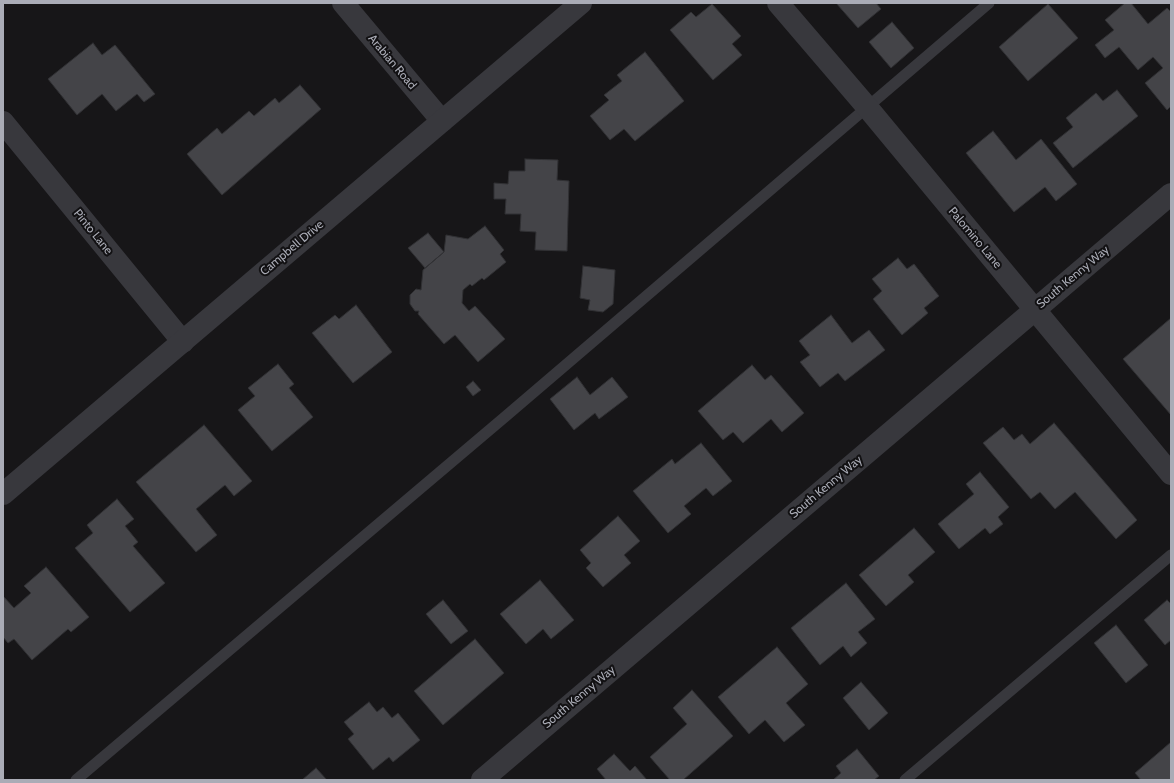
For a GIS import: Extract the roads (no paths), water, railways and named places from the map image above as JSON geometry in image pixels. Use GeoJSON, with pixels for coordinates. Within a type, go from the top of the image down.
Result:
{"type":"FeatureCollection","features":[{"type":"Feature","properties":{"kind":"street","name":"Arabian Road"},"geometry":{"type":"LineString","coordinates":[[343,3],[442,121]]}},
{"type":"Feature","properties":{"kind":"street","name":"Campbell Drive"},"geometry":{"type":"LineString","coordinates":[[3,494],[581,3]]}},
{"type":"Feature","properties":{"kind":"street","name":"Palomino Lane"},"geometry":{"type":"LineString","coordinates":[[778,3],[1171,474]]}},
{"type":"Feature","properties":{"kind":"street","name":"Pinto Lane"},"geometry":{"type":"LineString","coordinates":[[3,122],[183,342]]}},
{"type":"Feature","properties":{"kind":"street","name":"South Kenny Way"},"geometry":{"type":"LineString","coordinates":[[482,780],[1171,194]]}},
{"type":"Feature","properties":{"kind":"lane"},"geometry":{"type":"LineString","coordinates":[[76,780],[494,426],[989,3]]}},
{"type":"Feature","properties":{"kind":"lane"},"geometry":{"type":"LineString","coordinates":[[904,780],[1171,555]]}}]}
